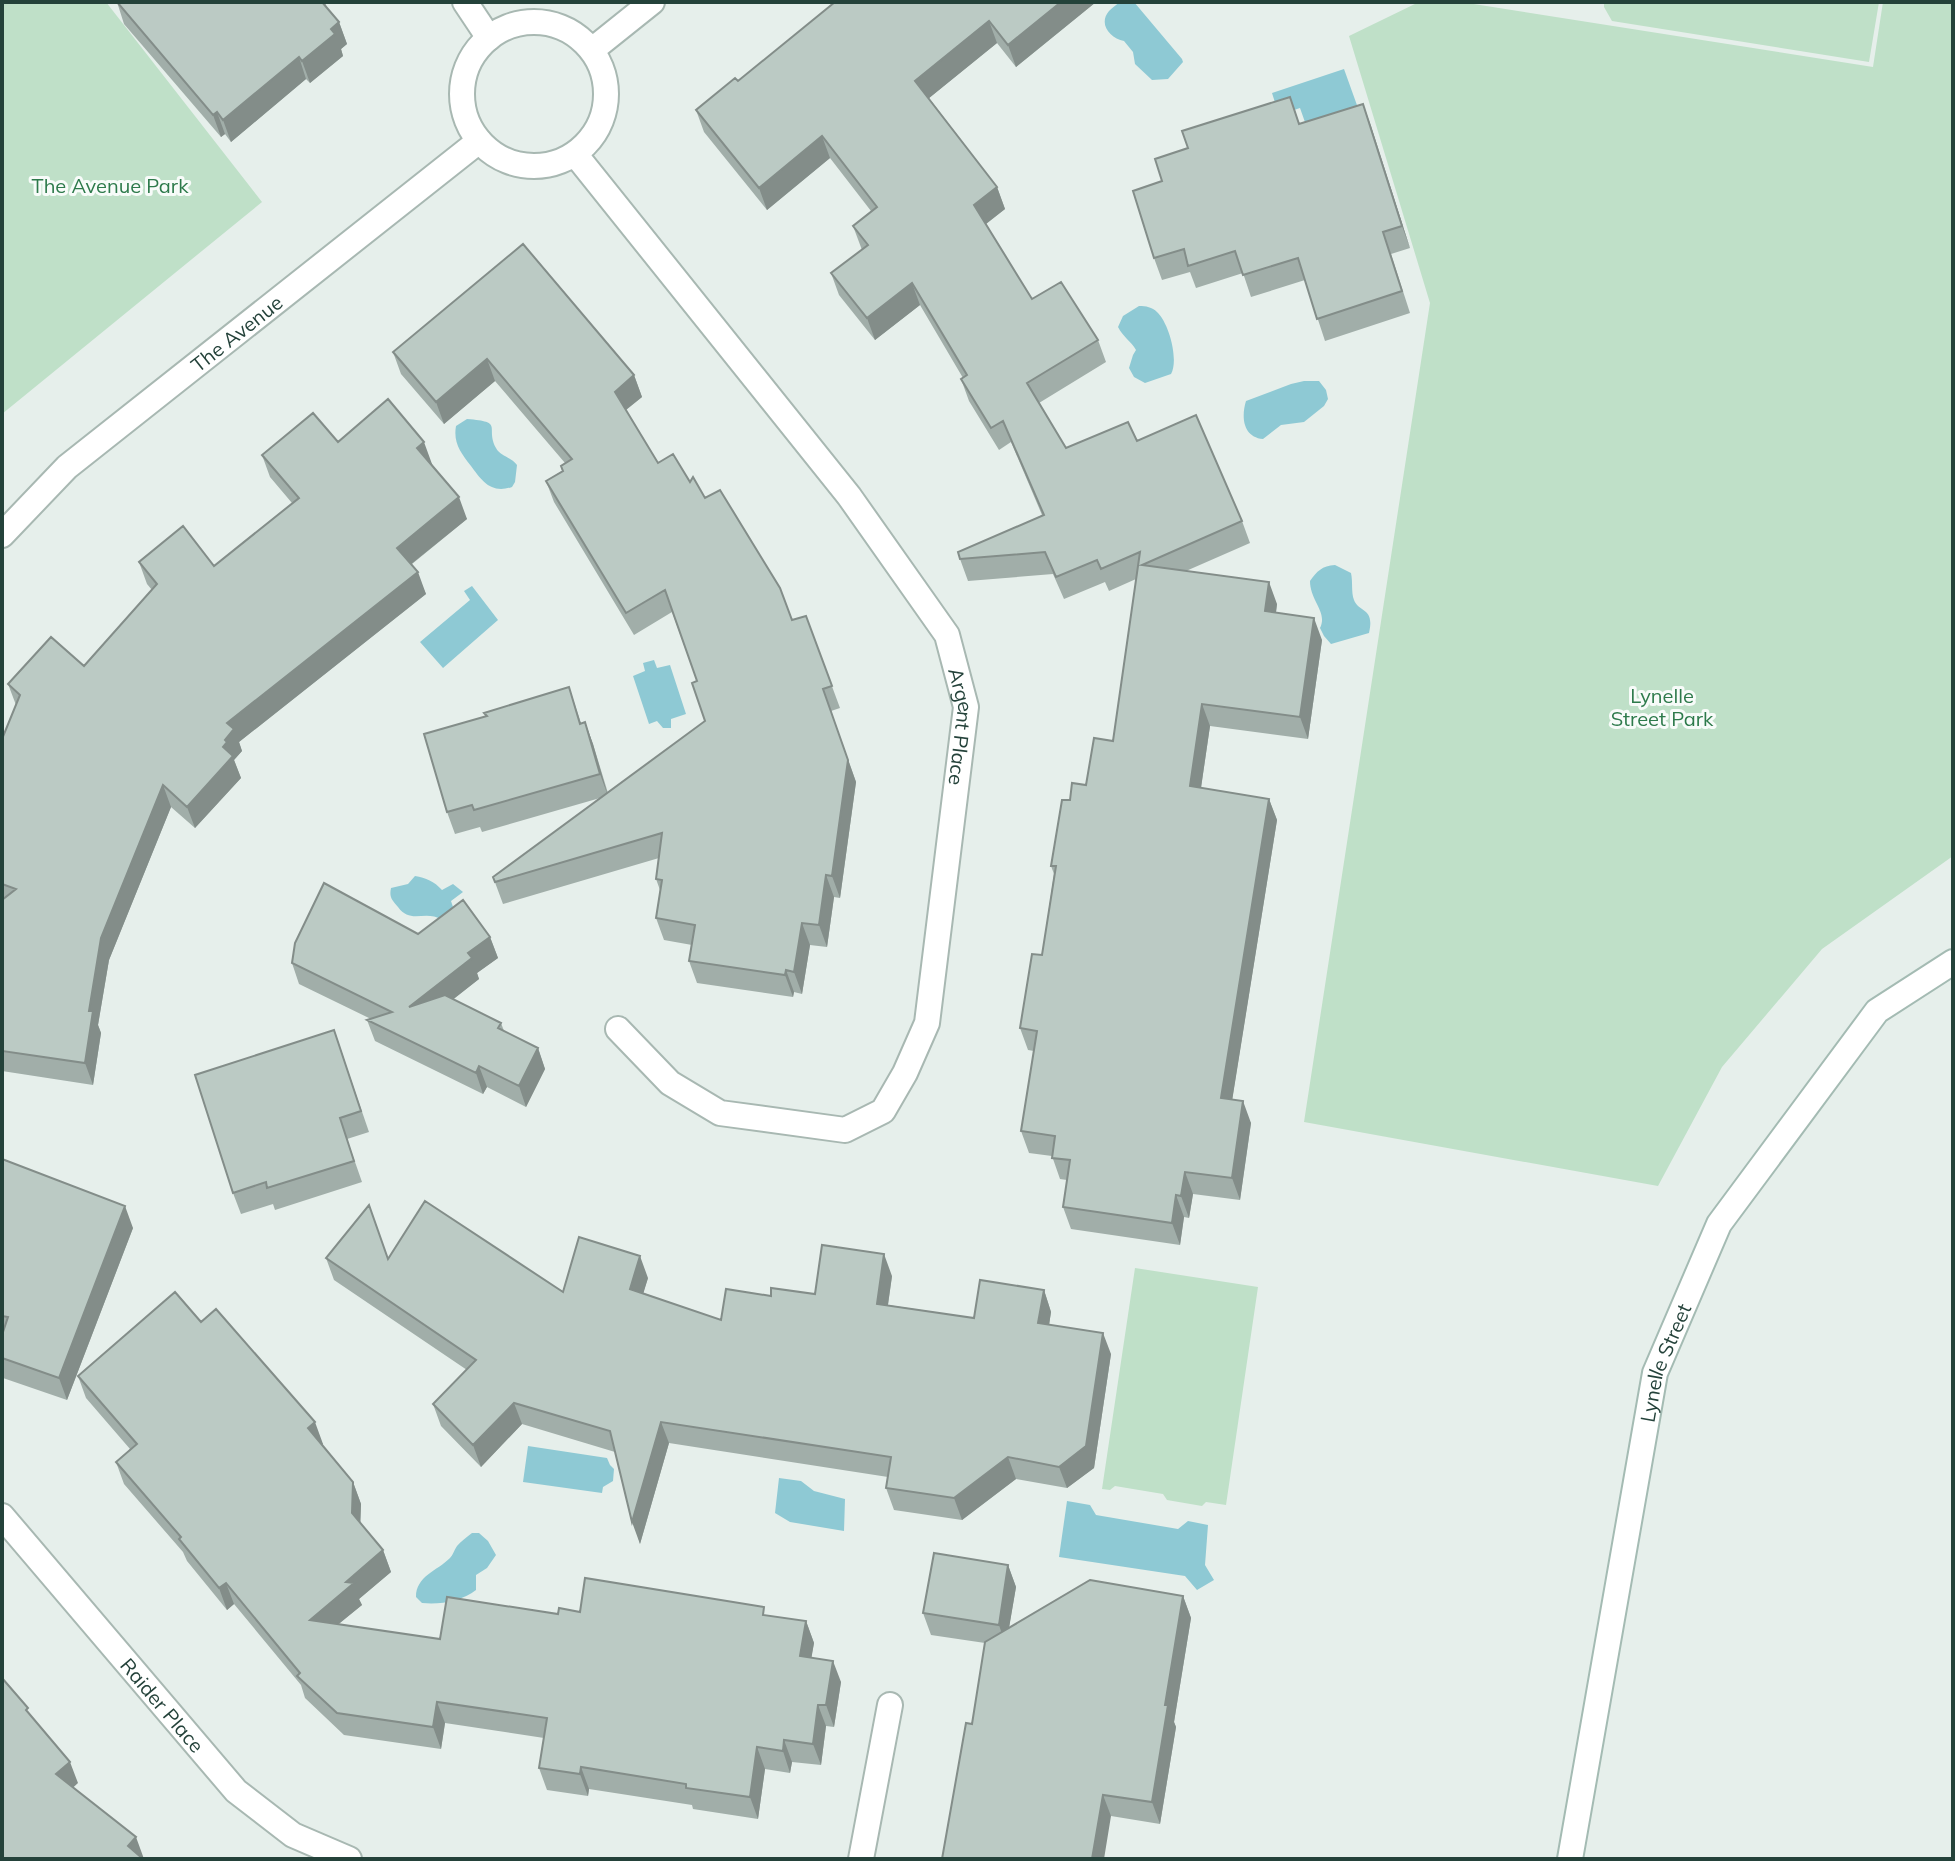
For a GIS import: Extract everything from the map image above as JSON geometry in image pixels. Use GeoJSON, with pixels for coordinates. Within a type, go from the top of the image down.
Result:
{"type":"FeatureCollection","features":[{"type":"Feature","properties":{"kind":"street"},"geometry":{"type":"LineString","coordinates":[[465,2],[489,38]]}},
{"type":"Feature","properties":{"kind":"street"},"geometry":{"type":"LineString","coordinates":[[592,50],[652,2]]}},
{"type":"Feature","properties":{"kind":"street"},"geometry":{"type":"LineString","coordinates":[[532,22],[555,25],[576,35],[592,50],[603,71],[607,94],[603,118],[592,138],[575,154],[556,163],[535,167],[514,164],[494,155],[479,141],[467,121],[462,99],[464,76],[473,55],[489,38],[509,26],[532,22]]}},
{"type":"Feature","properties":{"kind":"street","name":"The Avenue"},"geometry":{"type":"LineString","coordinates":[[2,535],[67,467],[479,141]]}},
{"type":"Feature","properties":{"kind":"street","name":"Argent Place"},"geometry":{"type":"LineString","coordinates":[[575,154],[849,496],[947,635],[966,707],[927,1023],[905,1073],[883,1111],[845,1130],[720,1113],[670,1083],[618,1029]]}},
{"type":"Feature","properties":{"kind":"street","name":"Lynelle Street"},"geometry":{"type":"LineString","coordinates":[[1570,1859],[1655,1373],[1684,1305],[1719,1224],[1877,1011],[1953,962]]}},
{"type":"Feature","properties":{"kind":"street","name":"Raider Place"},"geometry":{"type":"LineString","coordinates":[[2,1516],[236,1791],[293,1835],[349,1859]]}},
{"type":"Feature","properties":{"kind":"street"},"geometry":{"type":"LineString","coordinates":[[861,1859],[890,1705]]}},
{"type":"Feature","properties":{"kind":"green space","name":"The Avenue Park"},"geometry":{"type":"Polygon","coordinates":[[[2,2],[106,2],[262,202],[2,414],[2,2]]]}},
{"type":"Feature","properties":{"kind":"green space","name":"Lynelle Street Park"},"geometry":{"type":"Polygon","coordinates":[[[1419,2],[1461,2],[1873,67],[1883,2],[1953,2],[1953,856],[1822,949],[1722,1067],[1658,1186],[1304,1122],[1430,303],[1349,36],[1419,2]]]}},
{"type":"Feature","properties":{"kind":"green space"},"geometry":{"type":"Polygon","coordinates":[[[1604,2],[1879,2],[1869,62],[1612,21],[1604,2]]]}},
{"type":"Feature","properties":{"kind":"green space"},"geometry":{"type":"Polygon","coordinates":[[[1135,1268],[1258,1287],[1226,1505],[1206,1502],[1202,1506],[1167,1500],[1163,1494],[1115,1486],[1110,1490],[1102,1489],[1135,1268]]]}},
{"type":"Feature","properties":{"kind":"water"},"geometry":{"type":"Polygon","coordinates":[[[1120,2],[1134,2],[1182,59],[1183,62],[1168,79],[1152,80],[1135,64],[1133,52],[1124,41],[1107,30],[1106,16],[1120,2]]]}},
{"type":"Feature","properties":{"kind":"water"},"geometry":{"type":"Polygon","coordinates":[[[1344,69],[1358,108],[1306,125],[1300,108],[1279,115],[1272,93],[1344,69]]]}},
{"type":"Feature","properties":{"kind":"water"},"geometry":{"type":"Polygon","coordinates":[[[1139,306],[1153,309],[1161,317],[1169,333],[1174,360],[1171,374],[1145,383],[1134,377],[1129,368],[1136,350],[1118,327],[1123,316],[1139,306]]]}},
{"type":"Feature","properties":{"kind":"water"},"geometry":{"type":"Polygon","coordinates":[[[1304,381],[1319,381],[1328,399],[1324,406],[1304,422],[1281,425],[1263,439],[1251,434],[1244,420],[1246,401],[1304,381]]]}},
{"type":"Feature","properties":{"kind":"water"},"geometry":{"type":"Polygon","coordinates":[[[467,419],[486,422],[492,427],[496,448],[517,465],[512,487],[498,489],[488,485],[464,457],[455,432],[456,426],[467,419]]]}},
{"type":"Feature","properties":{"kind":"water"},"geometry":{"type":"Polygon","coordinates":[[[1335,565],[1351,573],[1354,600],[1368,615],[1370,625],[1369,633],[1331,644],[1320,628],[1322,617],[1310,581],[1320,570],[1335,565]]]}},
{"type":"Feature","properties":{"kind":"water"},"geometry":{"type":"Polygon","coordinates":[[[472,586],[498,620],[443,668],[420,642],[470,600],[464,591],[472,586]]]}},
{"type":"Feature","properties":{"kind":"water"},"geometry":{"type":"Polygon","coordinates":[[[654,660],[657,668],[670,665],[686,714],[671,719],[671,728],[663,728],[657,721],[649,724],[633,676],[645,671],[643,663],[654,660]]]}},
{"type":"Feature","properties":{"kind":"water"},"geometry":{"type":"Polygon","coordinates":[[[415,876],[430,880],[442,890],[453,884],[463,892],[451,901],[454,910],[442,920],[403,912],[390,894],[391,888],[408,884],[415,876]]]}},
{"type":"Feature","properties":{"kind":"water"},"geometry":{"type":"Polygon","coordinates":[[[528,1446],[607,1458],[614,1469],[613,1481],[603,1487],[602,1493],[523,1482],[528,1446]]]}},
{"type":"Feature","properties":{"kind":"water"},"geometry":{"type":"Polygon","coordinates":[[[779,1478],[801,1481],[814,1491],[845,1499],[844,1531],[790,1522],[775,1513],[779,1478]]]}},
{"type":"Feature","properties":{"kind":"water"},"geometry":{"type":"Polygon","coordinates":[[[1067,1501],[1090,1505],[1096,1515],[1178,1529],[1188,1521],[1208,1525],[1205,1565],[1214,1580],[1197,1590],[1185,1576],[1059,1557],[1067,1501]]]}},
{"type":"Feature","properties":{"kind":"water"},"geometry":{"type":"Polygon","coordinates":[[[472,1533],[479,1533],[488,1541],[496,1555],[487,1568],[476,1575],[476,1590],[450,1601],[422,1603],[416,1597],[419,1584],[450,1558],[459,1544],[472,1533]]]}},
{"type":"Feature","properties":{"kind":"building"},"geometry":{"type":"Polygon","coordinates":[[[117,2],[322,2],[339,22],[331,29],[335,34],[302,61],[299,57],[223,120],[217,112],[213,115],[117,2]]]}},
{"type":"Feature","properties":{"kind":"building"},"geometry":{"type":"Polygon","coordinates":[[[835,2],[1061,2],[1008,45],[989,21],[915,81],[997,187],[974,205],[1032,299],[1061,282],[1098,340],[1027,383],[1066,448],[1128,422],[1137,441],[1196,415],[1242,521],[1142,565],[1269,582],[1265,611],[1314,618],[1300,717],[1202,704],[1190,786],[1269,799],[1221,1098],[1243,1101],[1232,1178],[1185,1172],[1181,1196],[1176,1195],[1172,1223],[1063,1207],[1070,1160],[1052,1158],[1055,1136],[1021,1131],[1037,1031],[1020,1028],[1032,954],[1042,955],[1056,866],[1051,866],[1062,800],[1070,800],[1072,783],[1086,785],[1094,738],[1113,741],[1140,552],[1101,569],[1097,560],[1056,577],[1045,552],[960,559],[958,552],[1044,515],[1003,421],[991,428],[961,379],[967,375],[912,283],[867,318],[831,273],[868,245],[853,226],[877,207],[822,136],[759,188],[696,110],[735,78],[738,81],[835,2]]]}},
{"type":"Feature","properties":{"kind":"building"},"geometry":{"type":"Polygon","coordinates":[[[1290,97],[1299,124],[1363,104],[1402,226],[1383,232],[1402,291],[1317,319],[1298,258],[1243,275],[1235,251],[1188,266],[1184,249],[1154,258],[1133,191],[1162,181],[1155,159],[1188,148],[1182,131],[1290,97]]]}},
{"type":"Feature","properties":{"kind":"building"},"geometry":{"type":"Polygon","coordinates":[[[523,244],[634,375],[615,392],[658,463],[673,454],[690,482],[693,477],[705,498],[720,490],[780,588],[792,620],[806,616],[832,686],[823,689],[848,760],[832,876],[826,875],[819,925],[802,923],[794,972],[786,970],[785,975],[689,961],[695,925],[656,918],[662,880],[656,879],[662,833],[495,882],[493,877],[705,721],[692,683],[697,681],[665,590],[626,613],[546,481],[563,471],[561,466],[572,459],[487,359],[436,402],[393,352],[523,244]]]}},
{"type":"Feature","properties":{"kind":"building"},"geometry":{"type":"Polygon","coordinates":[[[388,399],[424,442],[417,448],[459,497],[397,548],[418,572],[227,723],[234,729],[223,747],[233,756],[187,807],[163,785],[101,938],[89,1011],[93,1011],[85,1063],[2,1051],[2,900],[16,889],[2,884],[2,739],[20,695],[8,684],[51,637],[84,666],[157,584],[139,562],[183,526],[214,566],[299,498],[262,455],[313,413],[338,442],[388,399]]]}},
{"type":"Feature","properties":{"kind":"building"},"geometry":{"type":"Polygon","coordinates":[[[569,687],[580,724],[585,722],[600,774],[474,810],[472,805],[447,812],[424,734],[569,687]]]}},
{"type":"Feature","properties":{"kind":"building"},"geometry":{"type":"Polygon","coordinates":[[[324,883],[418,934],[463,900],[490,937],[468,953],[472,958],[409,1007],[445,995],[501,1023],[498,1028],[538,1048],[519,1086],[479,1066],[476,1073],[367,1020],[392,1012],[292,963],[295,943],[324,883]]]}},
{"type":"Feature","properties":{"kind":"building"},"geometry":{"type":"Polygon","coordinates":[[[334,1030],[361,1111],[340,1118],[354,1161],[267,1188],[266,1182],[233,1193],[195,1075],[334,1030]]]}},
{"type":"Feature","properties":{"kind":"building"},"geometry":{"type":"Polygon","coordinates":[[[2,1159],[125,1206],[59,1378],[2,1358],[2,1335],[8,1317],[2,1316],[2,1159]]]}},
{"type":"Feature","properties":{"kind":"building"},"geometry":{"type":"Polygon","coordinates":[[[425,1201],[563,1292],[579,1237],[640,1256],[630,1289],[721,1320],[726,1289],[771,1296],[771,1288],[815,1294],[822,1245],[884,1254],[877,1304],[974,1318],[980,1280],[1044,1290],[1038,1323],[1103,1333],[1086,1446],[1059,1467],[1008,1457],[954,1498],[886,1488],[891,1457],[661,1422],[632,1522],[610,1431],[514,1403],[473,1445],[433,1404],[476,1360],[326,1258],[369,1205],[388,1259],[425,1201]]]}},
{"type":"Feature","properties":{"kind":"building"},"geometry":{"type":"Polygon","coordinates":[[[175,1292],[201,1322],[216,1309],[315,1422],[308,1428],[353,1482],[352,1513],[383,1550],[346,1582],[354,1583],[310,1620],[440,1639],[447,1597],[558,1614],[559,1608],[580,1612],[585,1578],[764,1607],[763,1615],[806,1621],[800,1656],[833,1661],[826,1705],[818,1705],[813,1744],[784,1740],[783,1751],[757,1747],[750,1797],[581,1767],[580,1774],[539,1768],[547,1718],[437,1702],[433,1727],[337,1713],[297,1676],[300,1673],[226,1583],[219,1588],[179,1539],[181,1537],[116,1462],[137,1444],[78,1376],[175,1292]]]}},
{"type":"Feature","properties":{"kind":"building"},"geometry":{"type":"Polygon","coordinates":[[[934,1553],[1008,1565],[999,1625],[923,1613],[934,1553]]]}},
{"type":"Feature","properties":{"kind":"building"},"geometry":{"type":"Polygon","coordinates":[[[1090,1580],[1183,1596],[1152,1802],[1103,1795],[1092,1859],[942,1859],[966,1723],[972,1724],[985,1642],[1090,1580]]]}},
{"type":"Feature","properties":{"kind":"building"},"geometry":{"type":"Polygon","coordinates":[[[2,1678],[70,1762],[56,1774],[136,1837],[128,1846],[143,1859],[2,1859],[2,1678]]]}}]}
